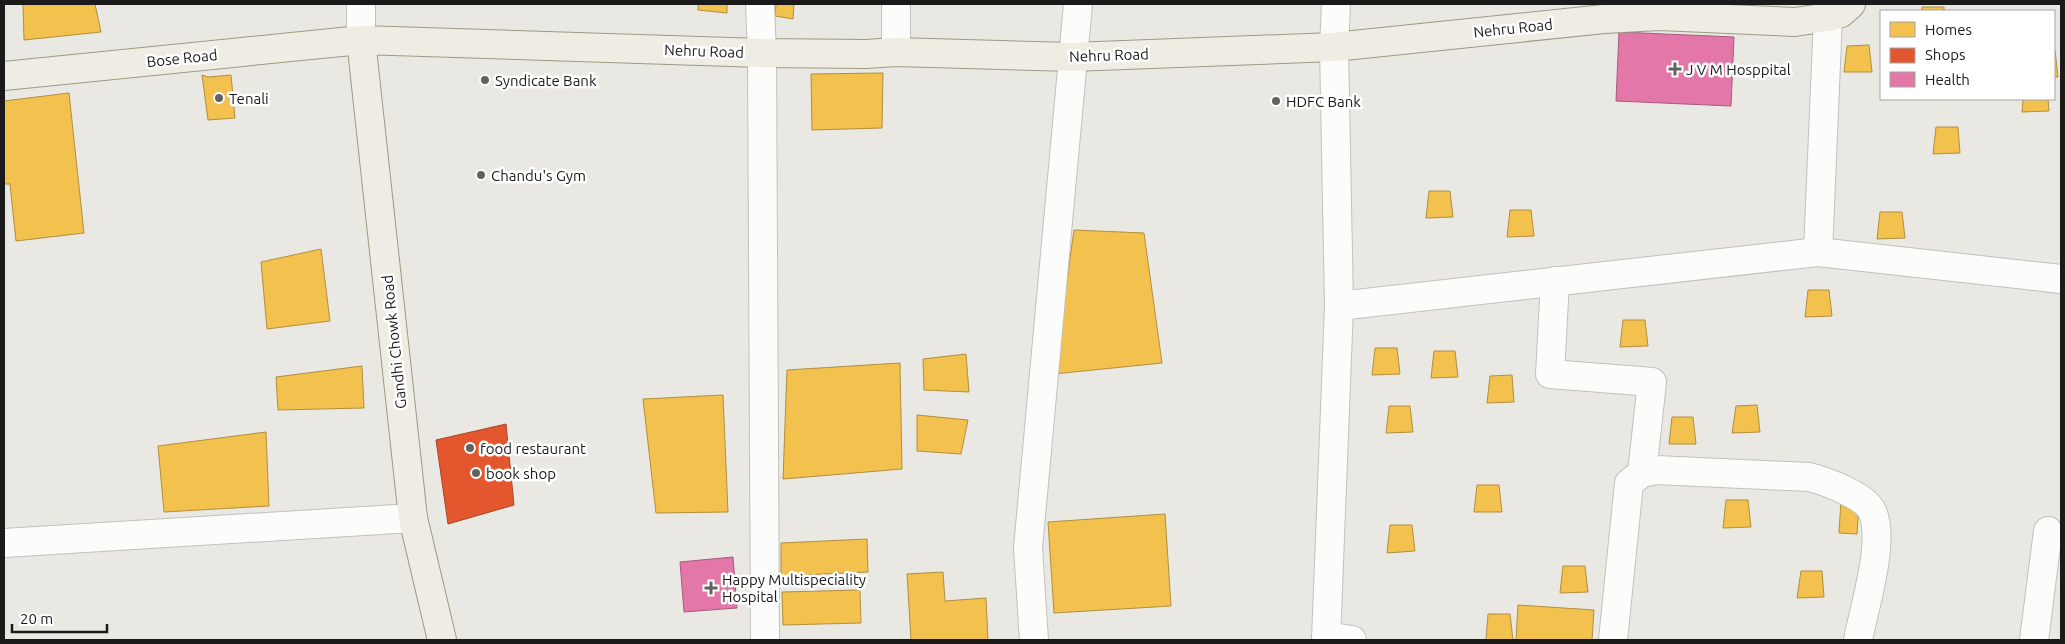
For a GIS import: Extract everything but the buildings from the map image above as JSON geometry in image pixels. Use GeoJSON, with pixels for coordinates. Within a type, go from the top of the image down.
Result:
{"type":"FeatureCollection","features":[{"type":"Feature","properties":{"kind":"main road","name":"Nehru Road"},"geometry":{"type":"LineString","coordinates":[[361,40],[762,53],[866,54],[896,52],[1072,56],[1334,47],[1604,19],[1658,16],[1795,22],[1828,18],[1841,13],[1851,4]]}},
{"type":"Feature","properties":{"kind":"main road","name":"Bose Road"},"geometry":{"type":"LineString","coordinates":[[4,76],[361,40]]}},
{"type":"Feature","properties":{"kind":"main road","name":"Gandhi Chowk Road"},"geometry":{"type":"LineString","coordinates":[[361,40],[413,518],[442,640]]}},
{"type":"Feature","properties":{"kind":"street"},"geometry":{"type":"LineString","coordinates":[[361,4],[361,40]]}},
{"type":"Feature","properties":{"kind":"street"},"geometry":{"type":"LineString","coordinates":[[760,4],[762,53],[765,640]]}},
{"type":"Feature","properties":{"kind":"street"},"geometry":{"type":"LineString","coordinates":[[896,4],[896,52]]}},
{"type":"Feature","properties":{"kind":"street"},"geometry":{"type":"LineString","coordinates":[[1034,640],[1028,548],[1078,4]]}},
{"type":"Feature","properties":{"kind":"street"},"geometry":{"type":"LineString","coordinates":[[1334,639],[1338,306],[1334,47],[1336,4]]}},
{"type":"Feature","properties":{"kind":"street"},"geometry":{"type":"LineString","coordinates":[[1818,252],[1828,18]]}},
{"type":"Feature","properties":{"kind":"street"},"geometry":{"type":"LineString","coordinates":[[1338,306],[1818,252],[2061,279]]}},
{"type":"Feature","properties":{"kind":"street"},"geometry":{"type":"LineString","coordinates":[[1555,281],[1550,374],[1652,382],[1642,473]]}},
{"type":"Feature","properties":{"kind":"street"},"geometry":{"type":"LineString","coordinates":[[1613,640],[1629,483],[1642,473],[1656,470],[1809,477],[1826,481],[1862,501],[1871,510],[1877,525],[1878,543],[1858,640]]}},
{"type":"Feature","properties":{"kind":"street"},"geometry":{"type":"LineString","coordinates":[[4,543],[413,518]]}},
{"type":"Feature","properties":{"kind":"street"},"geometry":{"type":"LineString","coordinates":[[2034,640],[2048,531]]}},
{"type":"Feature","properties":{"kind":"place","name":"J V M Hosppital"},"geometry":{"type":"Point","coordinates":[1675,69]}},
{"type":"Feature","properties":{"kind":"place","name":"Syndicate Bank"},"geometry":{"type":"Point","coordinates":[485,80]}},
{"type":"Feature","properties":{"kind":"place","name":"Tenali"},"geometry":{"type":"Point","coordinates":[219,98]}},
{"type":"Feature","properties":{"kind":"place","name":"HDFC Bank"},"geometry":{"type":"Point","coordinates":[1276,101]}},
{"type":"Feature","properties":{"kind":"place","name":"Chandu's Gym"},"geometry":{"type":"Point","coordinates":[481,175]}},
{"type":"Feature","properties":{"kind":"place","name":"food restaurant"},"geometry":{"type":"Point","coordinates":[470,448]}},
{"type":"Feature","properties":{"kind":"place","name":"book shop"},"geometry":{"type":"Point","coordinates":[476,473]}},
{"type":"Feature","properties":{"kind":"place","name":"Happy Multispeciality Hospital"},"geometry":{"type":"Point","coordinates":[711,588]}}]}
